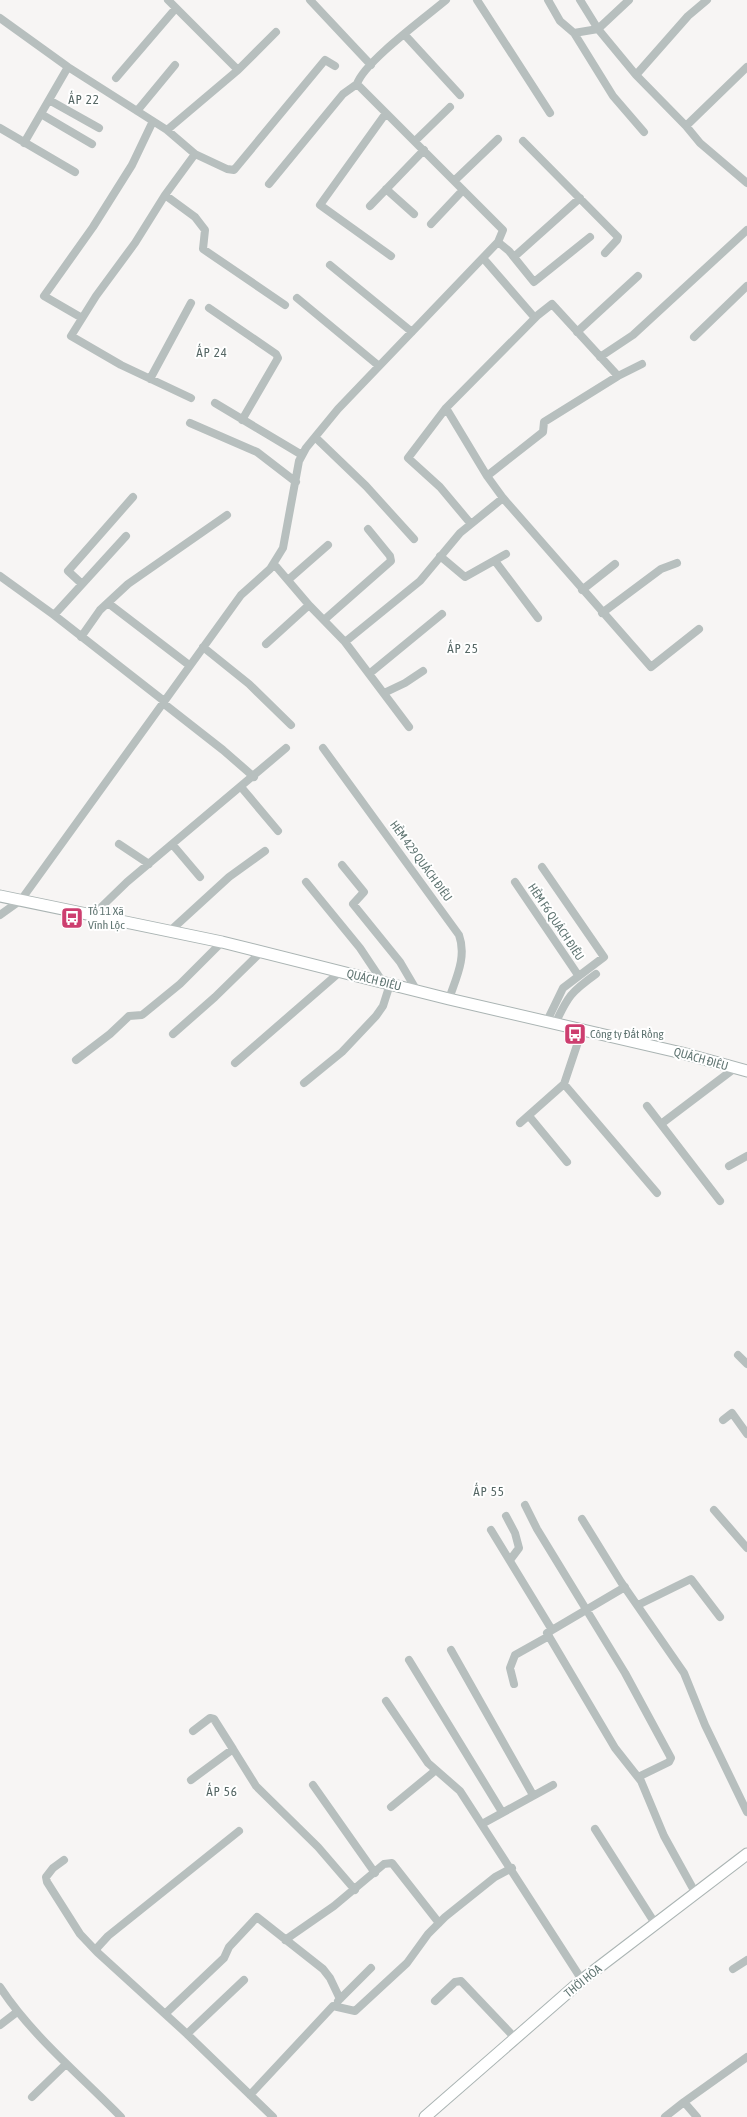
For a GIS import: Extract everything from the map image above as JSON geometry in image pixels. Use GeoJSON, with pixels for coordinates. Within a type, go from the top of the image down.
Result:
{"type":"FeatureCollection","features":[{"type":"Feature","properties":{"kind":"main road","name":"QUÁCH ĐIÊU"},"geometry":{"type":"LineString","coordinates":[[0,896],[262,951],[449,999],[682,1053],[747,1071]]}},
{"type":"Feature","properties":{"kind":"main road","name":"THỚI HÒA"},"geometry":{"type":"LineString","coordinates":[[425,2117],[582,1980],[747,1855]]}},
{"type":"Feature","properties":{"kind":"street"},"geometry":{"type":"LineString","coordinates":[[168,0],[238,70]]}},
{"type":"Feature","properties":{"kind":"street"},"geometry":{"type":"LineString","coordinates":[[269,184],[342,94],[357,84],[360,77],[371,65],[404,34],[446,0]]}},
{"type":"Feature","properties":{"kind":"street"},"geometry":{"type":"LineString","coordinates":[[477,0],[550,113]]}},
{"type":"Feature","properties":{"kind":"street"},"geometry":{"type":"LineString","coordinates":[[548,0],[560,21],[574,33],[613,96],[644,132]]}},
{"type":"Feature","properties":{"kind":"street"},"geometry":{"type":"LineString","coordinates":[[580,0],[598,29],[636,75],[700,142],[747,183]]}},
{"type":"Feature","properties":{"kind":"street"},"geometry":{"type":"LineString","coordinates":[[574,33],[598,29],[629,0]]}},
{"type":"Feature","properties":{"kind":"street"},"geometry":{"type":"LineString","coordinates":[[636,75],[688,16],[707,0]]}},
{"type":"Feature","properties":{"kind":"street"},"geometry":{"type":"LineString","coordinates":[[313,1],[371,65]]}},
{"type":"Feature","properties":{"kind":"street"},"geometry":{"type":"LineString","coordinates":[[116,78],[176,8]]}},
{"type":"Feature","properties":{"kind":"street"},"geometry":{"type":"LineString","coordinates":[[0,18],[68,67],[167,130],[195,154],[226,169],[234,170],[325,60],[336,66]]}},
{"type":"Feature","properties":{"kind":"street"},"geometry":{"type":"LineString","coordinates":[[167,130],[238,70],[276,32]]}},
{"type":"Feature","properties":{"kind":"street"},"geometry":{"type":"LineString","coordinates":[[404,34],[460,95]]}},
{"type":"Feature","properties":{"kind":"street"},"geometry":{"type":"LineString","coordinates":[[137,112],[174,65]]}},
{"type":"Feature","properties":{"kind":"street"},"geometry":{"type":"LineString","coordinates":[[24,143],[68,67]]}},
{"type":"Feature","properties":{"kind":"street"},"geometry":{"type":"LineString","coordinates":[[686,126],[747,67]]}},
{"type":"Feature","properties":{"kind":"street"},"geometry":{"type":"LineString","coordinates":[[0,915],[21,900],[241,595],[274,564],[283,548],[302,455],[315,436],[338,409],[498,242],[503,230],[357,84]]}},
{"type":"Feature","properties":{"kind":"street"},"geometry":{"type":"LineString","coordinates":[[49,100],[99,128]]}},
{"type":"Feature","properties":{"kind":"street"},"geometry":{"type":"LineString","coordinates":[[415,141],[450,107]]}},
{"type":"Feature","properties":{"kind":"street"},"geometry":{"type":"LineString","coordinates":[[386,113],[320,206],[391,256]]}},
{"type":"Feature","properties":{"kind":"street"},"geometry":{"type":"LineString","coordinates":[[41,114],[92,144]]}},
{"type":"Feature","properties":{"kind":"street"},"geometry":{"type":"LineString","coordinates":[[82,318],[44,296],[93,227],[132,165],[152,121]]}},
{"type":"Feature","properties":{"kind":"street"},"geometry":{"type":"LineString","coordinates":[[0,128],[74,172]]}},
{"type":"Feature","properties":{"kind":"street"},"geometry":{"type":"LineString","coordinates":[[454,181],[498,139]]}},
{"type":"Feature","properties":{"kind":"street"},"geometry":{"type":"LineString","coordinates":[[523,141],[618,237],[605,253]]}},
{"type":"Feature","properties":{"kind":"street"},"geometry":{"type":"LineString","coordinates":[[370,206],[424,150]]}},
{"type":"Feature","properties":{"kind":"street"},"geometry":{"type":"LineString","coordinates":[[191,398],[121,365],[72,337],[82,318],[135,243],[165,195],[195,154]]}},
{"type":"Feature","properties":{"kind":"street"},"geometry":{"type":"LineString","coordinates":[[386,189],[414,214]]}},
{"type":"Feature","properties":{"kind":"street"},"geometry":{"type":"LineString","coordinates":[[431,224],[463,190]]}},
{"type":"Feature","properties":{"kind":"street"},"geometry":{"type":"LineString","coordinates":[[165,195],[195,217],[205,230],[203,249],[285,305]]}},
{"type":"Feature","properties":{"kind":"street"},"geometry":{"type":"LineString","coordinates":[[514,257],[580,198]]}},
{"type":"Feature","properties":{"kind":"street"},"geometry":{"type":"LineString","coordinates":[[600,357],[633,335],[747,230]]}},
{"type":"Feature","properties":{"kind":"street"},"geometry":{"type":"LineString","coordinates":[[498,242],[514,257],[534,282],[590,237]]}},
{"type":"Feature","properties":{"kind":"street"},"geometry":{"type":"LineString","coordinates":[[483,258],[535,318]]}},
{"type":"Feature","properties":{"kind":"street"},"geometry":{"type":"LineString","coordinates":[[330,265],[412,332]]}},
{"type":"Feature","properties":{"kind":"street"},"geometry":{"type":"LineString","coordinates":[[577,332],[638,276]]}},
{"type":"Feature","properties":{"kind":"street"},"geometry":{"type":"LineString","coordinates":[[694,337],[747,286]]}},
{"type":"Feature","properties":{"kind":"street"},"geometry":{"type":"LineString","coordinates":[[297,298],[379,366]]}},
{"type":"Feature","properties":{"kind":"street"},"geometry":{"type":"LineString","coordinates":[[150,379],[191,303]]}},
{"type":"Feature","properties":{"kind":"street"},"geometry":{"type":"LineString","coordinates":[[471,524],[440,487],[408,458],[446,408],[535,318],[552,304],[618,376]]}},
{"type":"Feature","properties":{"kind":"street"},"geometry":{"type":"LineString","coordinates":[[209,308],[276,354],[278,358],[242,420]]}},
{"type":"Feature","properties":{"kind":"street"},"geometry":{"type":"LineString","coordinates":[[487,476],[543,432],[544,422],[618,376],[642,364]]}},
{"type":"Feature","properties":{"kind":"street"},"geometry":{"type":"LineString","coordinates":[[215,403],[302,455]]}},
{"type":"Feature","properties":{"kind":"street"},"geometry":{"type":"LineString","coordinates":[[446,408],[487,476],[503,498],[602,613],[651,667],[699,629]]}},
{"type":"Feature","properties":{"kind":"street"},"geometry":{"type":"LineString","coordinates":[[190,423],[257,452],[296,482]]}},
{"type":"Feature","properties":{"kind":"street"},"geometry":{"type":"LineString","coordinates":[[315,436],[366,486],[414,539]]}},
{"type":"Feature","properties":{"kind":"street"},"geometry":{"type":"LineString","coordinates":[[82,584],[68,571],[133,497]]}},
{"type":"Feature","properties":{"kind":"street"},"geometry":{"type":"LineString","coordinates":[[345,642],[420,581],[460,533],[503,498]]}},
{"type":"Feature","properties":{"kind":"street"},"geometry":{"type":"LineString","coordinates":[[81,637],[108,603],[128,584],[227,515]]}},
{"type":"Feature","properties":{"kind":"street"},"geometry":{"type":"LineString","coordinates":[[324,620],[391,562],[390,556],[368,529]]}},
{"type":"Feature","properties":{"kind":"street"},"geometry":{"type":"LineString","coordinates":[[54,615],[126,536]]}},
{"type":"Feature","properties":{"kind":"street"},"geometry":{"type":"LineString","coordinates":[[288,580],[328,545]]}},
{"type":"Feature","properties":{"kind":"street"},"geometry":{"type":"LineString","coordinates":[[440,556],[464,577],[506,554]]}},
{"type":"Feature","properties":{"kind":"street"},"geometry":{"type":"LineString","coordinates":[[495,561],[538,618]]}},
{"type":"Feature","properties":{"kind":"street"},"geometry":{"type":"LineString","coordinates":[[602,613],[661,569],[677,563]]}},
{"type":"Feature","properties":{"kind":"street"},"geometry":{"type":"LineString","coordinates":[[274,564],[309,606],[345,642],[409,727]]}},
{"type":"Feature","properties":{"kind":"street"},"geometry":{"type":"LineString","coordinates":[[582,590],[615,564]]}},
{"type":"Feature","properties":{"kind":"street"},"geometry":{"type":"LineString","coordinates":[[0,576],[54,615],[223,750],[254,777]]}},
{"type":"Feature","properties":{"kind":"street"},"geometry":{"type":"LineString","coordinates":[[108,603],[190,665]]}},
{"type":"Feature","properties":{"kind":"street"},"geometry":{"type":"LineString","coordinates":[[266,644],[309,606]]}},
{"type":"Feature","properties":{"kind":"street"},"geometry":{"type":"LineString","coordinates":[[369,674],[442,614]]}},
{"type":"Feature","properties":{"kind":"street"},"geometry":{"type":"LineString","coordinates":[[203,647],[249,684],[291,725]]}},
{"type":"Feature","properties":{"kind":"street"},"geometry":{"type":"LineString","coordinates":[[384,693],[405,683],[422,670]]}},
{"type":"Feature","properties":{"kind":"street"},"geometry":{"type":"LineString","coordinates":[[92,916],[172,844],[254,777],[286,748]]}},
{"type":"Feature","properties":{"kind":"street","name":"HẺM 429 QUÁCH ĐIÊU"},"geometry":{"type":"LineString","coordinates":[[323,748],[459,935],[463,946],[462,954],[449,999]]}},
{"type":"Feature","properties":{"kind":"street"},"geometry":{"type":"LineString","coordinates":[[241,787],[278,831]]}},
{"type":"Feature","properties":{"kind":"street"},"geometry":{"type":"LineString","coordinates":[[119,844],[149,864]]}},
{"type":"Feature","properties":{"kind":"street"},"geometry":{"type":"LineString","coordinates":[[172,844],[200,877]]}},
{"type":"Feature","properties":{"kind":"street"},"geometry":{"type":"LineString","coordinates":[[170,931],[229,877],[265,851]]}},
{"type":"Feature","properties":{"kind":"street"},"geometry":{"type":"LineString","coordinates":[[342,865],[364,892],[353,904],[400,962],[417,991]]}},
{"type":"Feature","properties":{"kind":"street"},"geometry":{"type":"LineString","coordinates":[[542,867],[604,957],[578,975],[563,988],[551,1023]]}},
{"type":"Feature","properties":{"kind":"street"},"geometry":{"type":"LineString","coordinates":[[304,1083],[342,1052],[376,1016],[385,1002],[386,983],[360,948],[306,882]]}},
{"type":"Feature","properties":{"kind":"street","name":"HẺM F6 QUÁCH ĐIÊU"},"geometry":{"type":"LineString","coordinates":[[515,882],[578,975]]}},
{"type":"Feature","properties":{"kind":"street"},"geometry":{"type":"LineString","coordinates":[[76,1060],[110,1034],[129,1016],[142,1015],[180,984],[222,942]]}},
{"type":"Feature","properties":{"kind":"street"},"geometry":{"type":"LineString","coordinates":[[173,1034],[215,997],[262,951]]}},
{"type":"Feature","properties":{"kind":"street"},"geometry":{"type":"LineString","coordinates":[[235,1063],[341,971]]}},
{"type":"Feature","properties":{"kind":"street"},"geometry":{"type":"LineString","coordinates":[[551,1023],[574,990],[596,974]]}},
{"type":"Feature","properties":{"kind":"street"},"geometry":{"type":"LineString","coordinates":[[520,1122],[529,1116],[564,1084],[582,1030]]}},
{"type":"Feature","properties":{"kind":"street"},"geometry":{"type":"LineString","coordinates":[[660,1124],[735,1068]]}},
{"type":"Feature","properties":{"kind":"street"},"geometry":{"type":"LineString","coordinates":[[564,1084],[657,1193]]}},
{"type":"Feature","properties":{"kind":"street"},"geometry":{"type":"LineString","coordinates":[[647,1106],[720,1201]]}},
{"type":"Feature","properties":{"kind":"street"},"geometry":{"type":"LineString","coordinates":[[529,1116],[567,1162]]}},
{"type":"Feature","properties":{"kind":"street"},"geometry":{"type":"LineString","coordinates":[[729,1166],[747,1156]]}},
{"type":"Feature","properties":{"kind":"street"},"geometry":{"type":"LineString","coordinates":[[738,1355],[747,1364]]}},
{"type":"Feature","properties":{"kind":"street"},"geometry":{"type":"LineString","coordinates":[[723,1420],[732,1413],[747,1434]]}},
{"type":"Feature","properties":{"kind":"street"},"geometry":{"type":"LineString","coordinates":[[525,1505],[537,1529],[625,1672],[671,1758],[669,1762],[638,1777]]}},
{"type":"Feature","properties":{"kind":"street"},"geometry":{"type":"LineString","coordinates":[[714,1510],[747,1548]]}},
{"type":"Feature","properties":{"kind":"street"},"geometry":{"type":"LineString","coordinates":[[506,1516],[519,1542],[519,1548],[510,1560]]}},
{"type":"Feature","properties":{"kind":"street"},"geometry":{"type":"LineString","coordinates":[[582,1519],[625,1587],[684,1673],[705,1725],[747,1812]]}},
{"type":"Feature","properties":{"kind":"street"},"geometry":{"type":"LineString","coordinates":[[491,1530],[510,1560],[615,1748],[638,1777],[664,1836],[696,1894]]}},
{"type":"Feature","properties":{"kind":"street"},"geometry":{"type":"LineString","coordinates":[[638,1606],[691,1579],[720,1617]]}},
{"type":"Feature","properties":{"kind":"street"},"geometry":{"type":"LineString","coordinates":[[514,1684],[510,1668],[516,1655],[587,1609],[625,1587]]}},
{"type":"Feature","properties":{"kind":"street"},"geometry":{"type":"LineString","coordinates":[[451,1650],[533,1795]]}},
{"type":"Feature","properties":{"kind":"street"},"geometry":{"type":"LineString","coordinates":[[409,1660],[502,1812]]}},
{"type":"Feature","properties":{"kind":"street"},"geometry":{"type":"LineString","coordinates":[[386,1701],[428,1763],[460,1791],[512,1868],[582,1980]]}},
{"type":"Feature","properties":{"kind":"street"},"geometry":{"type":"LineString","coordinates":[[193,1731],[210,1718],[214,1719],[256,1786],[318,1847],[355,1890]]}},
{"type":"Feature","properties":{"kind":"street"},"geometry":{"type":"LineString","coordinates":[[191,1780],[233,1749]]}},
{"type":"Feature","properties":{"kind":"street"},"geometry":{"type":"LineString","coordinates":[[391,1808],[436,1770]]}},
{"type":"Feature","properties":{"kind":"street"},"geometry":{"type":"LineString","coordinates":[[312,1785],[375,1873]]}},
{"type":"Feature","properties":{"kind":"street"},"geometry":{"type":"LineString","coordinates":[[482,1824],[553,1785]]}},
{"type":"Feature","properties":{"kind":"street"},"geometry":{"type":"LineString","coordinates":[[595,1829],[656,1925]]}},
{"type":"Feature","properties":{"kind":"street"},"geometry":{"type":"LineString","coordinates":[[97,1952],[98,1948],[108,1936],[240,1831]]}},
{"type":"Feature","properties":{"kind":"street"},"geometry":{"type":"LineString","coordinates":[[64,1860],[53,1868],[46,1877],[47,1882],[80,1934],[97,1952],[187,2034],[273,2117]]}},
{"type":"Feature","properties":{"kind":"street"},"geometry":{"type":"LineString","coordinates":[[285,1940],[355,1890],[384,1864],[392,1863],[438,1923]]}},
{"type":"Feature","properties":{"kind":"street"},"geometry":{"type":"LineString","coordinates":[[333,2006],[356,2011],[407,1963],[438,1923],[469,1896],[495,1877],[512,1868]]}},
{"type":"Feature","properties":{"kind":"street"},"geometry":{"type":"LineString","coordinates":[[165,2014],[224,1958],[229,1946],[257,1918],[323,1969],[330,1978],[340,1999]]}},
{"type":"Feature","properties":{"kind":"street"},"geometry":{"type":"LineString","coordinates":[[733,1969],[747,1960]]}},
{"type":"Feature","properties":{"kind":"street"},"geometry":{"type":"LineString","coordinates":[[250,2095],[333,2006],[371,1968]]}},
{"type":"Feature","properties":{"kind":"street"},"geometry":{"type":"LineString","coordinates":[[187,2034],[244,1980]]}},
{"type":"Feature","properties":{"kind":"street"},"geometry":{"type":"LineString","coordinates":[[435,2001],[456,1982],[460,1981],[516,2039]]}},
{"type":"Feature","properties":{"kind":"street"},"geometry":{"type":"LineString","coordinates":[[0,1987],[17,2012],[66,2064],[121,2117]]}},
{"type":"Feature","properties":{"kind":"street"},"geometry":{"type":"LineString","coordinates":[[0,2025],[17,2012]]}},
{"type":"Feature","properties":{"kind":"street"},"geometry":{"type":"LineString","coordinates":[[665,2117],[747,2057]]}},
{"type":"Feature","properties":{"kind":"street"},"geometry":{"type":"LineString","coordinates":[[32,2097],[66,2064]]}},
{"type":"Feature","properties":{"kind":"street"},"geometry":{"type":"LineString","coordinates":[[684,2102],[697,2117]]}},
{"type":"Feature","properties":{"kind":"place","name":"Tổ 11 Xã Vĩnh Lộc"},"geometry":{"type":"Point","coordinates":[72,918]}},
{"type":"Feature","properties":{"kind":"place","name":"Công ty Đất Rồng"},"geometry":{"type":"Point","coordinates":[575,1034]}},
{"type":"Feature","properties":{"kind":"district","name":"ẤP 22"},"geometry":{"type":"Point","coordinates":[84,99]}},
{"type":"Feature","properties":{"kind":"district","name":"ẤP 24"},"geometry":{"type":"Point","coordinates":[212,352]}},
{"type":"Feature","properties":{"kind":"district","name":"ẤP 25"},"geometry":{"type":"Point","coordinates":[463,648]}},
{"type":"Feature","properties":{"kind":"district","name":"ẤP 55"},"geometry":{"type":"Point","coordinates":[489,1491]}},
{"type":"Feature","properties":{"kind":"district","name":"ẤP 56"},"geometry":{"type":"Point","coordinates":[222,1791]}}]}
